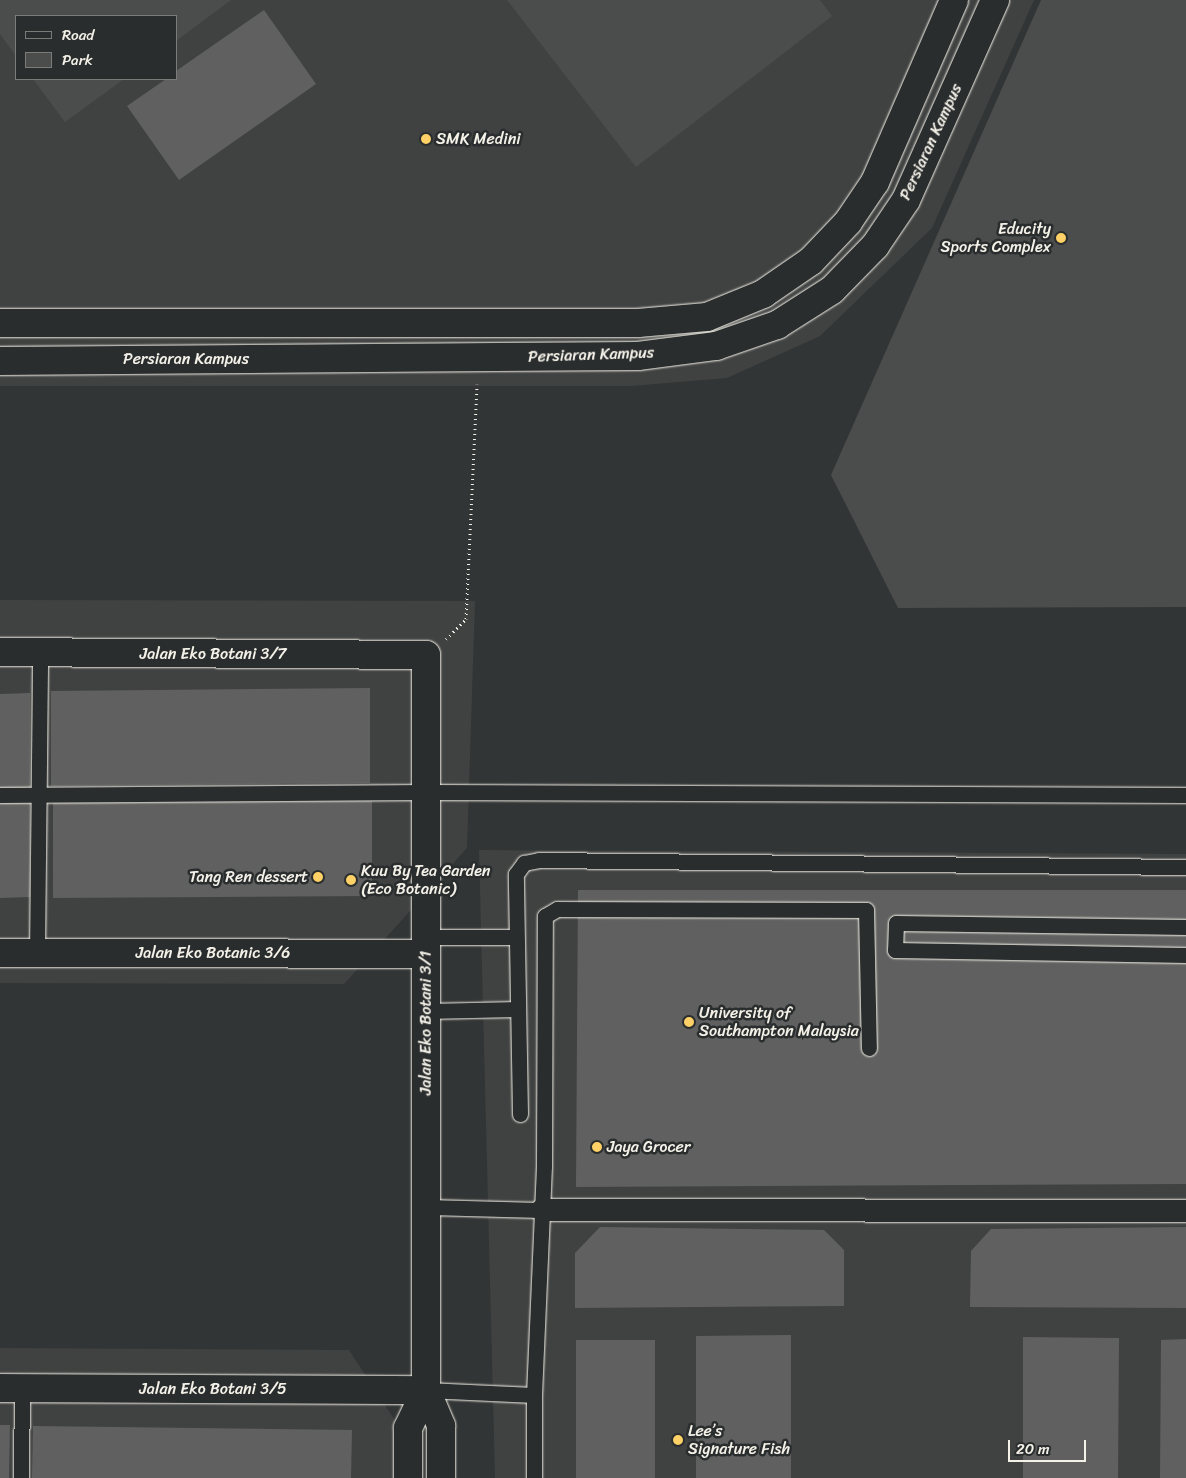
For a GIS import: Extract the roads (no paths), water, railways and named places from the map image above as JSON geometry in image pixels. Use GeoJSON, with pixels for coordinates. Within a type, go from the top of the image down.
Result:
{"type":"FeatureCollection","features":[{"type":"Feature","properties":{"kind":"street","name":"Persiaran Kampus"},"geometry":{"type":"LineString","coordinates":[[0,323],[628,324],[707,317],[763,294],[811,261],[848,222],[875,182],[954,0]]}},
{"type":"Feature","properties":{"kind":"street","name":"Persiaran Kampus"},"geometry":{"type":"LineString","coordinates":[[0,361],[638,356],[716,346],[777,325],[832,290],[874,246],[906,200],[995,0]]}},
{"type":"Feature","properties":{"kind":"street","name":"Jalan Eko Botani 3/7"},"geometry":{"type":"LineString","coordinates":[[0,652],[426,655]]}},
{"type":"Feature","properties":{"kind":"street","name":"Jalan Eko Botani 3/1"},"geometry":{"type":"LineString","coordinates":[[426,655],[426,1390],[441,1426],[441,1478]]}},
{"type":"Feature","properties":{"kind":"street","name":"Jalan Eko Botanic 3/6"},"geometry":{"type":"LineString","coordinates":[[0,953],[426,945]]}},
{"type":"Feature","properties":{"kind":"street"},"geometry":{"type":"LineString","coordinates":[[542,1210],[1186,1212]]}},
{"type":"Feature","properties":{"kind":"street","name":"Jalan Eko Botani 3/5"},"geometry":{"type":"LineString","coordinates":[[11,1388],[426,1390]]}},
{"type":"Feature","properties":{"kind":"street","name":"Jalan Eko Botani 3/1"},"geometry":{"type":"LineString","coordinates":[[408,1478],[408,1428],[426,1390]]}},
{"type":"Feature","properties":{"kind":"lane"},"geometry":{"type":"LineString","coordinates":[[37,953],[40,652]]}},
{"type":"Feature","properties":{"kind":"lane"},"geometry":{"type":"LineString","coordinates":[[0,795],[426,792],[1186,795]]}},
{"type":"Feature","properties":{"kind":"lane"},"geometry":{"type":"LineString","coordinates":[[520,1114],[516,874],[524,863],[540,860],[1186,867]]}},
{"type":"Feature","properties":{"kind":"lane"},"geometry":{"type":"LineString","coordinates":[[534,1478],[534,1395],[542,1210],[545,916],[557,909],[866,910],[869,1048]]}},
{"type":"Feature","properties":{"kind":"lane"},"geometry":{"type":"LineString","coordinates":[[1186,927],[896,923],[895,950],[1186,955]]}},
{"type":"Feature","properties":{"kind":"lane"},"geometry":{"type":"LineString","coordinates":[[426,945],[516,936]]}},
{"type":"Feature","properties":{"kind":"lane"},"geometry":{"type":"LineString","coordinates":[[426,1010],[518,1010]]}},
{"type":"Feature","properties":{"kind":"lane"},"geometry":{"type":"LineString","coordinates":[[426,1207],[542,1210]]}},
{"type":"Feature","properties":{"kind":"lane"},"geometry":{"type":"LineString","coordinates":[[11,1388],[21,1478]]}},
{"type":"Feature","properties":{"kind":"lane"},"geometry":{"type":"LineString","coordinates":[[426,1390],[534,1395]]}},
{"type":"Feature","properties":{"kind":"place","name":"SMK Medini"},"geometry":{"type":"Point","coordinates":[426,139]}},
{"type":"Feature","properties":{"kind":"place","name":"Educity Sports Complex"},"geometry":{"type":"Point","coordinates":[1061,238]}},
{"type":"Feature","properties":{"kind":"place","name":"Tang Ren dessert"},"geometry":{"type":"Point","coordinates":[318,877]}},
{"type":"Feature","properties":{"kind":"place","name":"Kuu By Tea Garden (Eco Botanic)"},"geometry":{"type":"Point","coordinates":[351,880]}},
{"type":"Feature","properties":{"kind":"place","name":"University of Southampton Malaysia"},"geometry":{"type":"Point","coordinates":[689,1022]}},
{"type":"Feature","properties":{"kind":"place","name":"Jaya Grocer"},"geometry":{"type":"Point","coordinates":[597,1147]}},
{"type":"Feature","properties":{"kind":"place","name":"Lee’s Signature Fish"},"geometry":{"type":"Point","coordinates":[678,1440]}}]}
